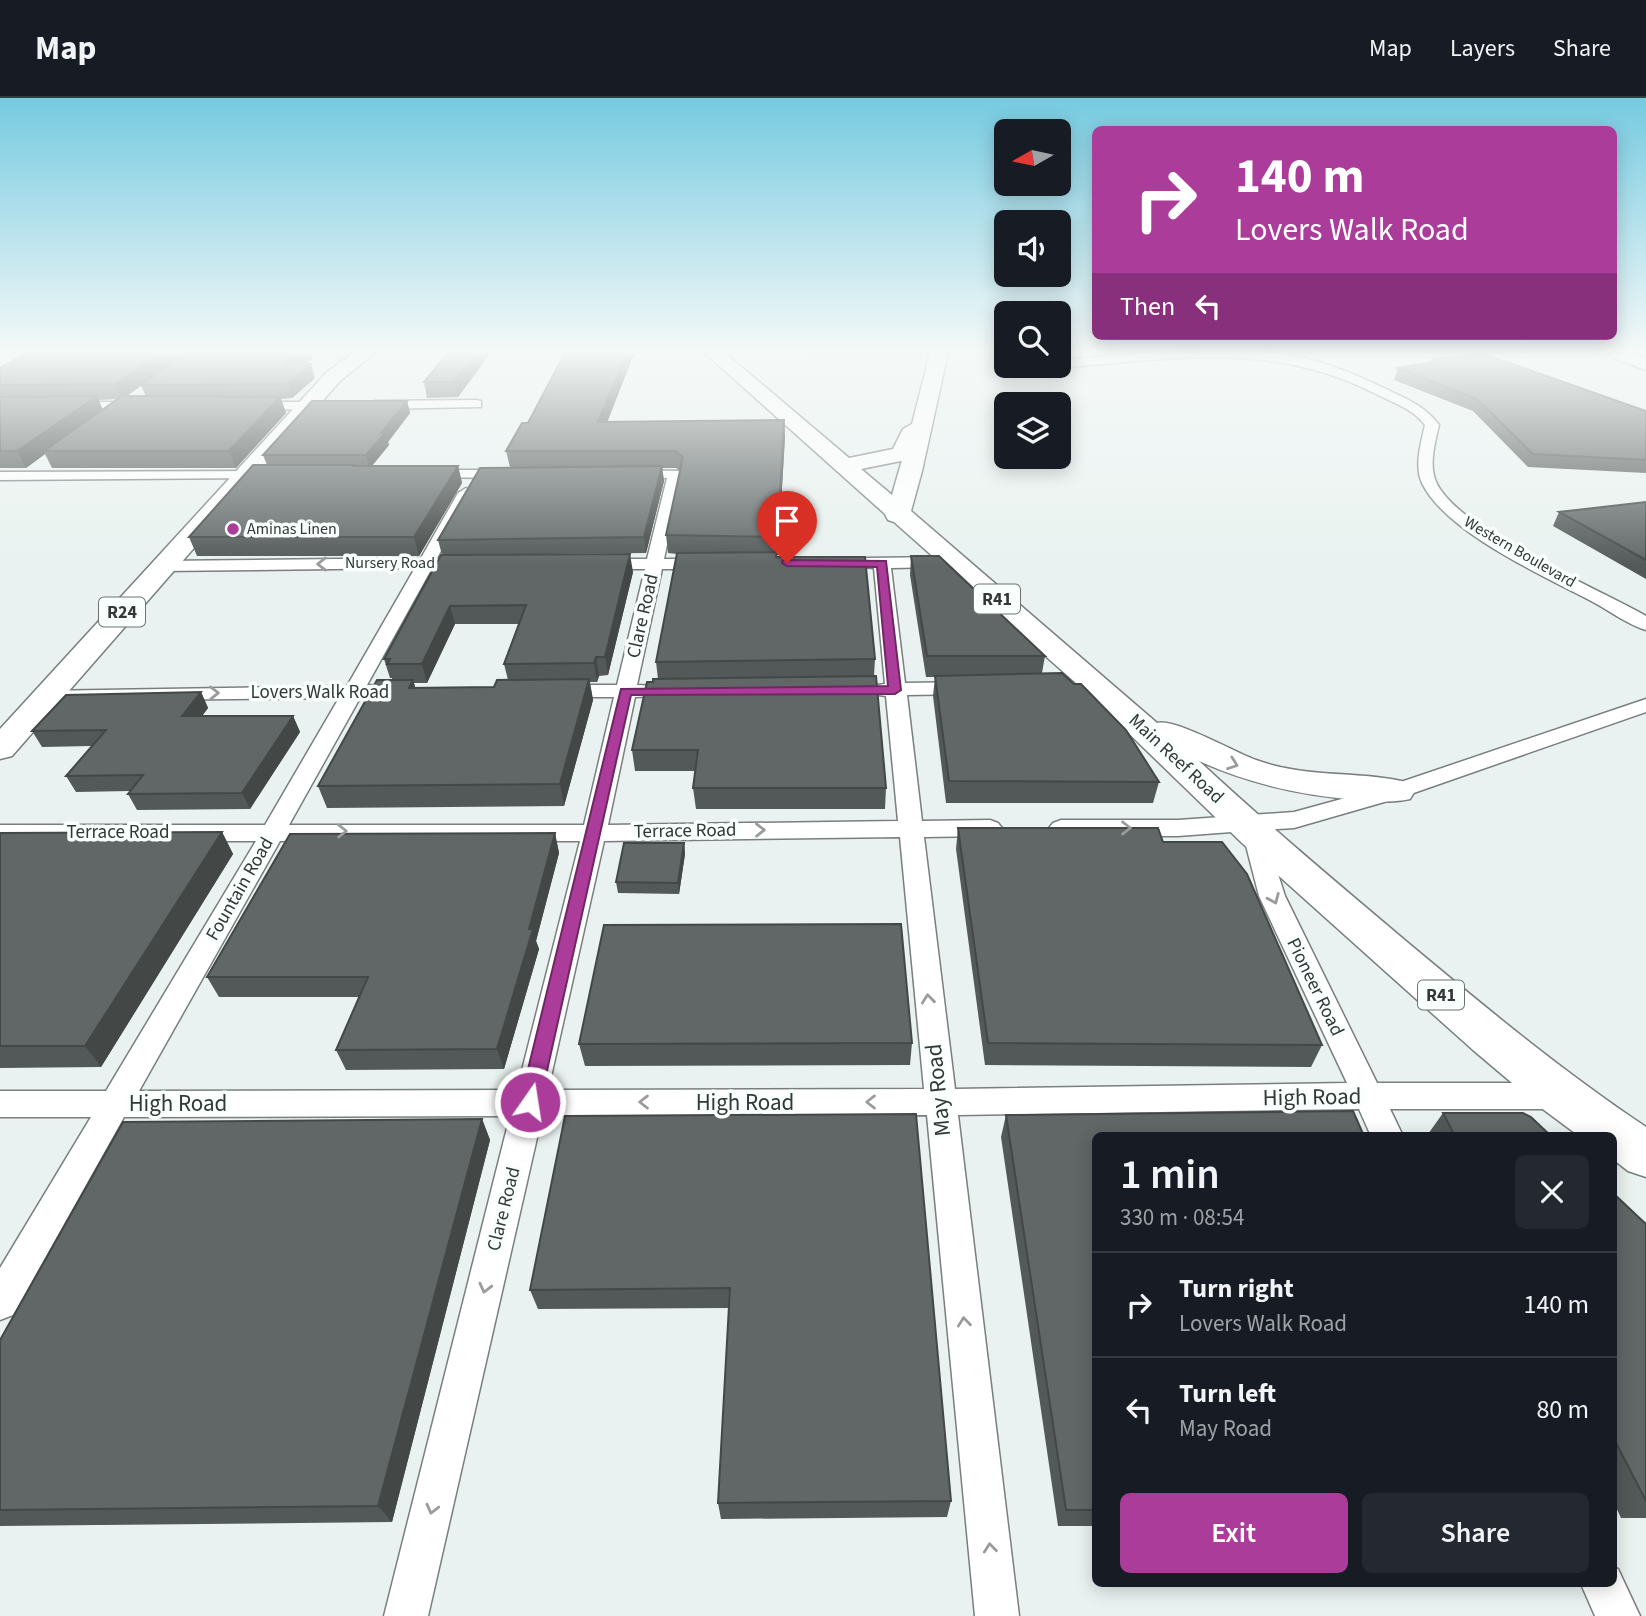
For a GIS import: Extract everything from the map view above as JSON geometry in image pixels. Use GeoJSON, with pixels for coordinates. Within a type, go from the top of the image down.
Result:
{"type":"FeatureCollection","features":[{"type":"Feature","properties":{"kind":"main road","name":"R24"},"geometry":{"type":"LineString","coordinates":[[0,749],[290,424]]}},
{"type":"Feature","properties":{"kind":"main road","name":"Main Reef Road"},"geometry":{"type":"LineString","coordinates":[[794,424],[954,562],[1082,685],[1128,713],[1250,829],[1489,1037],[1561,1096],[1613,1132]]}},
{"type":"Feature","properties":{"kind":"main road"},"geometry":{"type":"LineString","coordinates":[[897,515],[922,424]]}},
{"type":"Feature","properties":{"kind":"main road"},"geometry":{"type":"LineString","coordinates":[[842,467],[901,454],[911,435],[921,427]]}},
{"type":"Feature","properties":{"kind":"main road"},"geometry":{"type":"LineString","coordinates":[[1128,713],[1200,751],[1272,777],[1312,785],[1397,791]]}},
{"type":"Feature","properties":{"kind":"main road","name":"Main Reef Road"},"geometry":{"type":"LineString","coordinates":[[1617,1135],[1646,1155]]}},
{"type":"Feature","properties":{"kind":"street","name":"Western Boulevard"},"geometry":{"type":"LineString","coordinates":[[1431,424],[1426,454],[1429,483],[1454,514],[1483,534],[1646,624]]}},
{"type":"Feature","properties":{"kind":"street"},"geometry":{"type":"LineString","coordinates":[[28,476],[49,460]]}},
{"type":"Feature","properties":{"kind":"street"},"geometry":{"type":"LineString","coordinates":[[409,474],[527,474]]}},
{"type":"Feature","properties":{"kind":"street","name":"Fountain Road"},"geometry":{"type":"LineString","coordinates":[[0,1302],[274,831],[477,474]]}},
{"type":"Feature","properties":{"kind":"street","name":"Clare Road"},"geometry":{"type":"LineString","coordinates":[[406,1616],[594,832],[675,474],[621,474]]}},
{"type":"Feature","properties":{"kind":"street"},"geometry":{"type":"LineString","coordinates":[[0,476],[285,475]]}},
{"type":"Feature","properties":{"kind":"street"},"geometry":{"type":"LineString","coordinates":[[856,563],[954,562]]}},
{"type":"Feature","properties":{"kind":"street","name":"Nursery Road"},"geometry":{"type":"LineString","coordinates":[[162,566],[451,563]]}},
{"type":"Feature","properties":{"kind":"street"},"geometry":{"type":"LineString","coordinates":[[587,564],[723,563]]}},
{"type":"Feature","properties":{"kind":"street","name":"May Road"},"geometry":{"type":"LineString","coordinates":[[882,563],[997,1616]]}},
{"type":"Feature","properties":{"kind":"street"},"geometry":{"type":"LineString","coordinates":[[861,690],[988,687]]}},
{"type":"Feature","properties":{"kind":"street","name":"Lovers Walk Road"},"geometry":{"type":"LineString","coordinates":[[48,695],[420,691]]}},
{"type":"Feature","properties":{"kind":"street"},"geometry":{"type":"LineString","coordinates":[[543,691],[695,691]]}},
{"type":"Feature","properties":{"kind":"street"},"geometry":{"type":"LineString","coordinates":[[1044,828],[1250,829],[1294,820],[1397,791],[1646,705]]}},
{"type":"Feature","properties":{"kind":"street","name":"Terrace Road"},"geometry":{"type":"LineString","coordinates":[[0,833],[1017,828]]}},
{"type":"Feature","properties":{"kind":"street","name":"Pioneer Road"},"geometry":{"type":"LineString","coordinates":[[1250,829],[1272,896],[1385,1132]]}},
{"type":"Feature","properties":{"kind":"street"},"geometry":{"type":"LineString","coordinates":[[1491,1096],[1525,1128]]}},
{"type":"Feature","properties":{"kind":"street","name":"High Road"},"geometry":{"type":"LineString","coordinates":[[0,1104],[939,1102],[1561,1096]]}},
{"type":"Feature","properties":{"kind":"street"},"geometry":{"type":"LineString","coordinates":[[1604,1587],[1618,1616]]}},
{"type":"Feature","properties":{"kind":"building"},"geometry":{"type":"Polygon","coordinates":[[[0,424],[57,424],[17,451],[0,451],[0,424]]]}},
{"type":"Feature","properties":{"kind":"building"},"geometry":{"type":"Polygon","coordinates":[[[83,424],[255,424],[229,451],[44,451],[83,424]]]}},
{"type":"Feature","properties":{"kind":"building"},"geometry":{"type":"Polygon","coordinates":[[[291,424],[388,424],[381,433],[385,433],[366,455],[263,455],[291,424]]]}},
{"type":"Feature","properties":{"kind":"building"},"geometry":{"type":"Polygon","coordinates":[[[522,424],[784,424],[778,537],[666,535],[683,457],[675,451],[506,451],[522,424]]]}},
{"type":"Feature","properties":{"kind":"building"},"geometry":{"type":"Polygon","coordinates":[[[1502,424],[1646,424],[1646,460],[1533,454],[1502,424]]]}},
{"type":"Feature","properties":{"kind":"building"},"geometry":{"type":"Polygon","coordinates":[[[253,465],[458,466],[414,537],[189,537],[253,465]]]}},
{"type":"Feature","properties":{"kind":"building"},"geometry":{"type":"Polygon","coordinates":[[[662,466],[644,537],[438,540],[480,468],[662,466]]]}},
{"type":"Feature","properties":{"kind":"building"},"geometry":{"type":"Polygon","coordinates":[[[1646,502],[1646,560],[1559,512],[1646,502]]]}},
{"type":"Feature","properties":{"kind":"building"},"geometry":{"type":"Polygon","coordinates":[[[777,552],[776,557],[865,557],[875,659],[656,662],[677,553],[777,552]]]}},
{"type":"Feature","properties":{"kind":"building"},"geometry":{"type":"Polygon","coordinates":[[[630,554],[605,657],[596,657],[594,663],[504,664],[526,605],[450,606],[422,664],[387,664],[390,659],[384,659],[441,555],[630,554]]]}},
{"type":"Feature","properties":{"kind":"building"},"geometry":{"type":"Polygon","coordinates":[[[911,556],[939,556],[1045,656],[927,656],[911,556]]]}},
{"type":"Feature","properties":{"kind":"building"},"geometry":{"type":"Polygon","coordinates":[[[1062,673],[1074,684],[1081,684],[1126,730],[1159,782],[949,781],[935,676],[1062,673]]]}},
{"type":"Feature","properties":{"kind":"building"},"geometry":{"type":"Polygon","coordinates":[[[876,676],[886,788],[693,788],[698,750],[632,750],[647,682],[653,682],[653,679],[876,676]]]}},
{"type":"Feature","properties":{"kind":"building"},"geometry":{"type":"Polygon","coordinates":[[[589,679],[560,784],[318,786],[377,680],[413,680],[409,688],[494,687],[497,680],[589,679]]]}},
{"type":"Feature","properties":{"kind":"building"},"geometry":{"type":"Polygon","coordinates":[[[201,692],[182,716],[293,716],[242,793],[128,794],[143,775],[66,776],[106,730],[32,731],[66,695],[201,692]]]}},
{"type":"Feature","properties":{"kind":"building"},"geometry":{"type":"Polygon","coordinates":[[[958,828],[1158,828],[1163,842],[1222,842],[1247,874],[1322,1045],[988,1043],[958,828]]]}},
{"type":"Feature","properties":{"kind":"building"},"geometry":{"type":"Polygon","coordinates":[[[222,832],[85,1046],[0,1046],[0,833],[222,832]]]}},
{"type":"Feature","properties":{"kind":"building"},"geometry":{"type":"Polygon","coordinates":[[[555,833],[529,929],[533,929],[497,1049],[336,1050],[368,977],[207,977],[290,834],[555,833]]]}},
{"type":"Feature","properties":{"kind":"building"},"geometry":{"type":"Polygon","coordinates":[[[624,843],[684,843],[678,883],[616,882],[624,843]]]}},
{"type":"Feature","properties":{"kind":"building"},"geometry":{"type":"Polygon","coordinates":[[[901,924],[912,1043],[579,1044],[604,925],[901,924]]]}},
{"type":"Feature","properties":{"kind":"building"},"geometry":{"type":"Polygon","coordinates":[[[1353,1111],[1362,1132],[1092,1132],[1092,1510],[1066,1510],[1006,1115],[1353,1111]]]}},
{"type":"Feature","properties":{"kind":"building"},"geometry":{"type":"Polygon","coordinates":[[[1443,1113],[1523,1113],[1547,1132],[1453,1132],[1443,1113]]]}},
{"type":"Feature","properties":{"kind":"building"},"geometry":{"type":"Polygon","coordinates":[[[916,1114],[951,1501],[718,1503],[730,1288],[530,1290],[565,1116],[916,1114]]]}},
{"type":"Feature","properties":{"kind":"building"},"geometry":{"type":"Polygon","coordinates":[[[482,1119],[378,1506],[0,1510],[0,1340],[123,1122],[482,1119]]]}},
{"type":"Feature","properties":{"kind":"building"},"geometry":{"type":"Polygon","coordinates":[[[1617,1197],[1646,1224],[1646,1501],[1617,1445],[1617,1197]]]}},
{"type":"Feature","properties":{"kind":"place","name":"Aminas Linen"},"geometry":{"type":"Point","coordinates":[233,529]}},
{"type":"Feature","properties":{"kind":"route"},"geometry":{"type":"LineString","coordinates":[[530,1102],[625,691],[895,690],[882,563],[787,563]]}}]}
